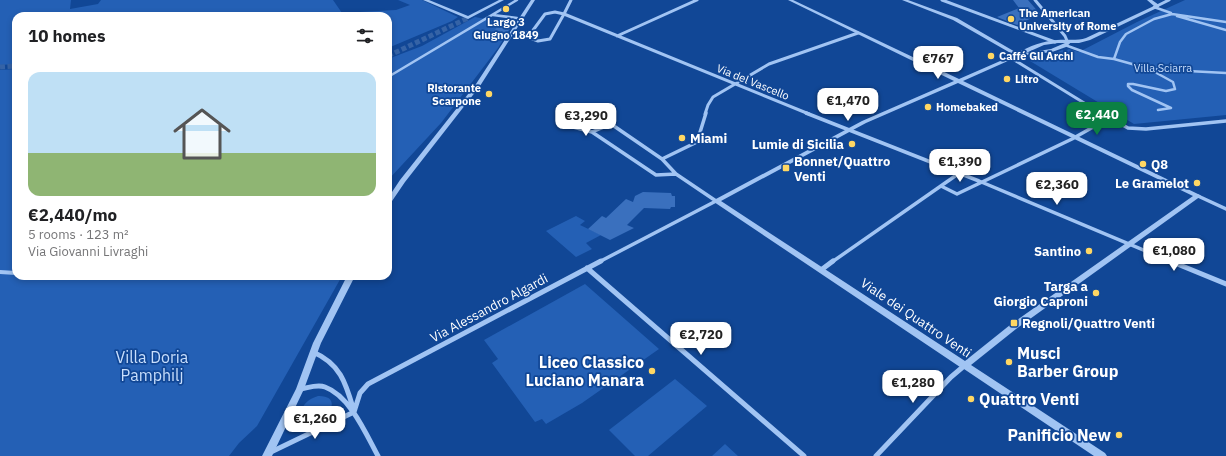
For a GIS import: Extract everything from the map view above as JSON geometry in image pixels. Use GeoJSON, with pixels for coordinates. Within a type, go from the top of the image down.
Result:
{"type":"FeatureCollection","features":[{"type":"Feature","properties":{"kind":"street"},"geometry":{"type":"LineString","coordinates":[[425,0],[468,18],[502,0]]}},
{"type":"Feature","properties":{"kind":"street"},"geometry":{"type":"LineString","coordinates":[[392,75],[518,0]]}},
{"type":"Feature","properties":{"kind":"street"},"geometry":{"type":"LineString","coordinates":[[392,197],[402,181],[478,85],[533,0]]}},
{"type":"Feature","properties":{"kind":"street"},"geometry":{"type":"LineString","coordinates":[[565,14],[555,12],[545,14],[529,36],[534,40],[543,41],[550,39],[565,14],[571,0]]}},
{"type":"Feature","properties":{"kind":"street"},"geometry":{"type":"LineString","coordinates":[[617,36],[697,0]]}},
{"type":"Feature","properties":{"kind":"street"},"geometry":{"type":"LineString","coordinates":[[790,0],[1226,209]]}},
{"type":"Feature","properties":{"kind":"street"},"geometry":{"type":"LineString","coordinates":[[904,0],[955,19],[1017,55],[1035,53],[1088,39],[1169,0]]}},
{"type":"Feature","properties":{"kind":"street"},"geometry":{"type":"LineString","coordinates":[[942,0],[1055,42],[1066,44],[1098,57],[1114,59],[1150,69],[1226,73]]}},
{"type":"Feature","properties":{"kind":"street"},"geometry":{"type":"LineString","coordinates":[[1035,0],[1065,36],[1066,44]]}},
{"type":"Feature","properties":{"kind":"street"},"geometry":{"type":"LineString","coordinates":[[1149,0],[1156,6],[1172,14],[1190,21],[1226,30]]}},
{"type":"Feature","properties":{"kind":"street","name":"Via del Vascello"},"geometry":{"type":"LineString","coordinates":[[565,14],[848,130],[979,181]]}},
{"type":"Feature","properties":{"kind":"street"},"geometry":{"type":"LineString","coordinates":[[1114,59],[1120,42],[1126,34],[1154,19],[1172,14],[1226,22]]}},
{"type":"Feature","properties":{"kind":"street"},"geometry":{"type":"LineString","coordinates":[[493,15],[517,18]]}},
{"type":"Feature","properties":{"kind":"street"},"geometry":{"type":"LineString","coordinates":[[513,32],[531,33]]}},
{"type":"Feature","properties":{"kind":"street"},"geometry":{"type":"LineString","coordinates":[[662,159],[697,142],[710,102],[717,94],[733,83],[776,62],[858,33]]}},
{"type":"Feature","properties":{"kind":"street"},"geometry":{"type":"LineString","coordinates":[[592,132],[611,124],[662,159],[676,174],[716,201],[864,122],[960,81],[1031,48],[1055,42]]}},
{"type":"Feature","properties":{"kind":"street"},"geometry":{"type":"LineString","coordinates":[[1011,58],[1109,118],[1125,126],[1137,129],[1226,121]]}},
{"type":"Feature","properties":{"kind":"street"},"geometry":{"type":"LineString","coordinates":[[1150,69],[1173,82],[1174,89],[1172,91],[1165,91],[1134,83],[1128,84],[1128,86],[1132,90],[1167,104],[1171,108],[1158,110]]}},
{"type":"Feature","properties":{"kind":"street"},"geometry":{"type":"LineString","coordinates":[[941,186],[957,194],[979,181],[1086,133],[1109,118]]}},
{"type":"Feature","properties":{"kind":"street"},"geometry":{"type":"LineString","coordinates":[[558,123],[592,132],[656,175],[676,174]]}},
{"type":"Feature","properties":{"kind":"street"},"geometry":{"type":"LineString","coordinates":[[821,270],[958,174]]}},
{"type":"Feature","properties":{"kind":"street"},"geometry":{"type":"LineString","coordinates":[[979,181],[1129,245],[1226,284]]}},
{"type":"Feature","properties":{"kind":"street"},"geometry":{"type":"LineString","coordinates":[[876,456],[964,366],[1013,327],[1198,196]]}},
{"type":"Feature","properties":{"kind":"street","name":"Via Alessandro Algardi"},"geometry":{"type":"LineString","coordinates":[[354,412],[360,393],[368,384],[716,201]]}},
{"type":"Feature","properties":{"kind":"street","name":"Viale dei Quattro Venti"},"geometry":{"type":"LineString","coordinates":[[716,201],[1102,456]]}},
{"type":"Feature","properties":{"kind":"street"},"geometry":{"type":"LineString","coordinates":[[587,268],[804,456]]}},
{"type":"Feature","properties":{"kind":"street"},"geometry":{"type":"LineString","coordinates":[[0,272],[12,273]]}},
{"type":"Feature","properties":{"kind":"street"},"geometry":{"type":"LineString","coordinates":[[268,455],[300,389],[313,352],[349,280]]}},
{"type":"Feature","properties":{"kind":"street"},"geometry":{"type":"LineString","coordinates":[[313,352],[324,356],[334,365],[343,379],[354,412],[378,456]]}},
{"type":"Feature","properties":{"kind":"street"},"geometry":{"type":"LineString","coordinates":[[300,389],[317,386],[325,387],[337,395],[354,412]]}},
{"type":"Feature","properties":{"kind":"street"},"geometry":{"type":"LineString","coordinates":[[268,455],[354,412]]}},
{"type":"Feature","properties":{"kind":"green space"},"geometry":{"type":"Polygon","coordinates":[[[0,0],[71,0],[70,9],[98,4],[101,0],[333,0],[341,12],[12,12],[12,64],[0,65],[0,0]]]}},
{"type":"Feature","properties":{"kind":"green space"},"geometry":{"type":"Polygon","coordinates":[[[398,0],[422,0],[458,17],[452,21],[392,46],[392,12],[360,12],[396,10],[410,5],[398,0]]]}},
{"type":"Feature","properties":{"kind":"green space","name":"Villa Sciarra"},"geometry":{"type":"Polygon","coordinates":[[[1185,0],[1226,0],[1226,115],[1134,124],[1030,61],[1037,57],[1043,59],[1062,50],[1065,51],[1069,49],[1079,52],[1137,22],[1185,0]]]}},
{"type":"Feature","properties":{"kind":"green space"},"geometry":{"type":"Polygon","coordinates":[[[475,17],[513,24],[498,48],[441,123],[392,176],[392,57],[422,46],[475,17]]]}},
{"type":"Feature","properties":{"kind":"green space","name":"Villa Doria Pamphilj"},"geometry":{"type":"Polygon","coordinates":[[[12,69],[12,280],[340,280],[257,426],[239,443],[229,456],[0,456],[0,70],[12,69]]]}},
{"type":"Feature","properties":{"kind":"green space"},"geometry":{"type":"Polygon","coordinates":[[[576,216],[585,221],[580,225],[601,235],[586,243],[592,249],[576,257],[546,231],[576,216]]]}},
{"type":"Feature","properties":{"kind":"green space"},"geometry":{"type":"Polygon","coordinates":[[[585,284],[659,349],[582,403],[546,424],[542,419],[535,422],[492,363],[498,359],[484,340],[585,284]]]}},
{"type":"Feature","properties":{"kind":"green space"},"geometry":{"type":"Polygon","coordinates":[[[675,379],[707,406],[648,456],[635,456],[609,430],[675,379]]]}},
{"type":"Feature","properties":{"kind":"green space"},"geometry":{"type":"Polygon","coordinates":[[[318,396],[326,397],[331,400],[332,405],[330,410],[320,419],[305,419],[301,413],[303,407],[309,400],[318,396]]]}},
{"type":"Feature","properties":{"kind":"green space"},"geometry":{"type":"Polygon","coordinates":[[[725,444],[738,456],[712,456],[725,444]]]}},
{"type":"Feature","properties":{"kind":"building"},"geometry":{"type":"Polygon","coordinates":[[[1013,0],[1028,0],[1040,14],[1017,25],[997,17],[1019,8],[1013,0]]]}},
{"type":"Feature","properties":{"kind":"building"},"geometry":{"type":"Polygon","coordinates":[[[500,23],[513,24],[505,35],[492,34],[500,23]]]}},
{"type":"Feature","properties":{"kind":"building"},"geometry":{"type":"Polygon","coordinates":[[[643,192],[671,193],[672,196],[675,196],[675,207],[671,207],[670,209],[644,208],[627,225],[634,228],[610,240],[588,229],[602,216],[606,218],[626,199],[633,202],[635,196],[643,192]]]}},
{"type":"Feature","properties":{"kind":"tunnel"},"geometry":{"type":"LineString","coordinates":[[392,54],[468,18]]}},
{"type":"Feature","properties":{"kind":"tunnel"},"geometry":{"type":"LineString","coordinates":[[0,67],[12,66]]}},
{"type":"Feature","properties":{"kind":"place","name":"Largo 3 Giugno 1849"},"geometry":{"type":"Point","coordinates":[506,9]}},
{"type":"Feature","properties":{"kind":"place","name":"The American University of Rome"},"geometry":{"type":"Point","coordinates":[1011,19]}},
{"type":"Feature","properties":{"kind":"place","name":"Caffé Gli Archi"},"geometry":{"type":"Point","coordinates":[991,56]}},
{"type":"Feature","properties":{"kind":"place","name":"Litro"},"geometry":{"type":"Point","coordinates":[1007,79]}},
{"type":"Feature","properties":{"kind":"place","name":"Ristorante Scarpone"},"geometry":{"type":"Point","coordinates":[489,94]}},
{"type":"Feature","properties":{"kind":"place","name":"Homebaked"},"geometry":{"type":"Point","coordinates":[928,107]}},
{"type":"Feature","properties":{"kind":"place","name":"Miami"},"geometry":{"type":"Point","coordinates":[682,138]}},
{"type":"Feature","properties":{"kind":"place","name":"Lumie di Sicilia"},"geometry":{"type":"Point","coordinates":[852,144]}},
{"type":"Feature","properties":{"kind":"place","name":"Q8"},"geometry":{"type":"Point","coordinates":[1143,164]}},
{"type":"Feature","properties":{"kind":"place","name":"Bonnet/Quattro Venti"},"geometry":{"type":"Point","coordinates":[786,168]}},
{"type":"Feature","properties":{"kind":"place","name":"Le Gramelot"},"geometry":{"type":"Point","coordinates":[1197,183]}},
{"type":"Feature","properties":{"kind":"place","name":"Santino"},"geometry":{"type":"Point","coordinates":[1089,251]}},
{"type":"Feature","properties":{"kind":"place","name":"Targa a Giorgio Caproni"},"geometry":{"type":"Point","coordinates":[1096,293]}},
{"type":"Feature","properties":{"kind":"place","name":"Regnoli/Quattro Venti"},"geometry":{"type":"Point","coordinates":[1014,323]}},
{"type":"Feature","properties":{"kind":"place","name":"Musci Barber Group"},"geometry":{"type":"Point","coordinates":[1009,362]}},
{"type":"Feature","properties":{"kind":"place","name":"Liceo Classico Luciano Manara"},"geometry":{"type":"Point","coordinates":[652,371]}},
{"type":"Feature","properties":{"kind":"place","name":"Quattro Venti"},"geometry":{"type":"Point","coordinates":[971,399]}},
{"type":"Feature","properties":{"kind":"place","name":"Panificio New"},"geometry":{"type":"Point","coordinates":[1119,435]}}]}
